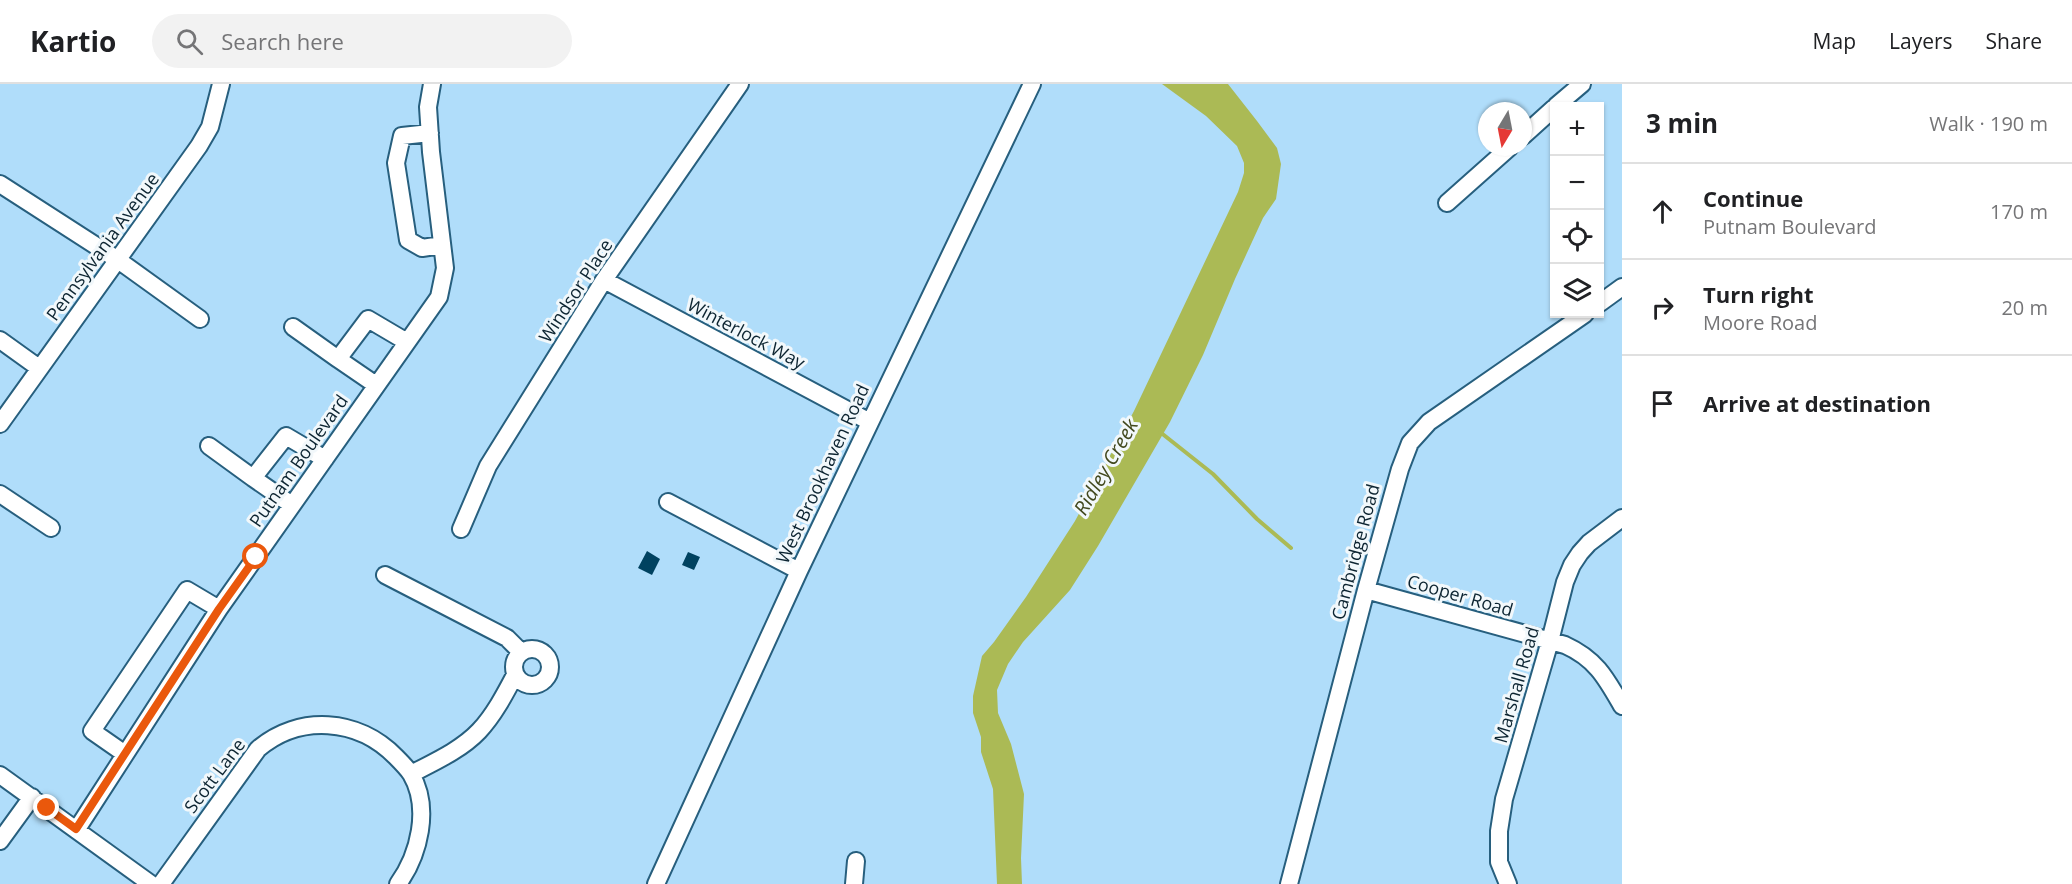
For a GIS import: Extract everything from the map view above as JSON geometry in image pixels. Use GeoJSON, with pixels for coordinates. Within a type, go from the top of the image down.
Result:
{"type":"FeatureCollection","features":[{"type":"Feature","properties":{"kind":"street","name":"Pennsylvania Avenue"},"geometry":{"type":"LineString","coordinates":[[0,424],[206,135],[213,118],[221,84]]}},
{"type":"Feature","properties":{"kind":"street","name":"Putnam Boulevard"},"geometry":{"type":"LineString","coordinates":[[76,829],[219,609],[439,297],[445,268],[428,107],[432,84]]}},
{"type":"Feature","properties":{"kind":"street","name":"Windsor Place"},"geometry":{"type":"LineString","coordinates":[[461,529],[488,466],[604,280],[740,84]]}},
{"type":"Feature","properties":{"kind":"street","name":"West Brookhaven Road"},"geometry":{"type":"LineString","coordinates":[[656,884],[799,571],[1032,84]]}},
{"type":"Feature","properties":{"kind":"street"},"geometry":{"type":"LineString","coordinates":[[1561,102],[1582,84]]}},
{"type":"Feature","properties":{"kind":"street"},"geometry":{"type":"LineString","coordinates":[[1532,128],[1550,112]]}},
{"type":"Feature","properties":{"kind":"street"},"geometry":{"type":"LineString","coordinates":[[430,133],[402,136],[396,163],[408,240],[422,248],[442,245]]}},
{"type":"Feature","properties":{"kind":"street"},"geometry":{"type":"LineString","coordinates":[[1447,203],[1500,156]]}},
{"type":"Feature","properties":{"kind":"street"},"geometry":{"type":"LineString","coordinates":[[0,183],[118,260],[200,319]]}},
{"type":"Feature","properties":{"kind":"street","name":"Winterlock Way"},"geometry":{"type":"LineString","coordinates":[[604,280],[870,422]]}},
{"type":"Feature","properties":{"kind":"street"},"geometry":{"type":"LineString","coordinates":[[1604,300],[1622,287]]}},
{"type":"Feature","properties":{"kind":"street","name":"Cambridge Road"},"geometry":{"type":"LineString","coordinates":[[1289,884],[1366,590],[1404,456],[1410,443],[1429,422],[1578,318]]}},
{"type":"Feature","properties":{"kind":"street"},"geometry":{"type":"LineString","coordinates":[[338,359],[368,319],[407,342]]}},
{"type":"Feature","properties":{"kind":"street"},"geometry":{"type":"LineString","coordinates":[[293,327],[376,386]]}},
{"type":"Feature","properties":{"kind":"street"},"geometry":{"type":"LineString","coordinates":[[0,340],[39,368]]}},
{"type":"Feature","properties":{"kind":"street"},"geometry":{"type":"LineString","coordinates":[[254,478],[286,436],[325,459]]}},
{"type":"Feature","properties":{"kind":"street"},"geometry":{"type":"LineString","coordinates":[[209,446],[292,505]]}},
{"type":"Feature","properties":{"kind":"street"},"geometry":{"type":"LineString","coordinates":[[0,494],[51,528]]}},
{"type":"Feature","properties":{"kind":"street"},"geometry":{"type":"LineString","coordinates":[[668,502],[799,571]]}},
{"type":"Feature","properties":{"kind":"street","name":"Marshall Road"},"geometry":{"type":"LineString","coordinates":[[1508,884],[1499,862],[1499,831],[1504,799],[1565,582],[1572,565],[1589,543],[1622,519]]}},
{"type":"Feature","properties":{"kind":"street"},"geometry":{"type":"LineString","coordinates":[[385,575],[507,639],[521,652]]}},
{"type":"Feature","properties":{"kind":"street"},"geometry":{"type":"LineString","coordinates":[[125,754],[92,731],[187,590],[219,609]]}},
{"type":"Feature","properties":{"kind":"street","name":"Cooper Road"},"geometry":{"type":"LineString","coordinates":[[1366,590],[1572,648],[1589,658],[1599,668],[1622,706]]}},
{"type":"Feature","properties":{"kind":"street"},"geometry":{"type":"LineString","coordinates":[[398,884],[413,858],[420,832],[420,805],[411,774],[445,756],[478,733],[490,719],[515,675],[514,662],[521,652],[530,649],[542,652],[548,660],[549,672],[543,681],[531,685],[525,684],[515,675]]}},
{"type":"Feature","properties":{"kind":"street","name":"Scott Lane"},"geometry":{"type":"LineString","coordinates":[[161,884],[248,762],[267,742],[284,733],[314,725],[337,726],[360,732],[381,743],[411,774]]}},
{"type":"Feature","properties":{"kind":"street"},"geometry":{"type":"LineString","coordinates":[[0,775],[151,884]]}},
{"type":"Feature","properties":{"kind":"street"},"geometry":{"type":"LineString","coordinates":[[0,841],[32,797]]}},
{"type":"Feature","properties":{"kind":"street"},"geometry":{"type":"LineString","coordinates":[[854,884],[856,861]]}},
{"type":"Feature","properties":{"kind":"water","name":"Ridley Creek"},"geometry":{"type":"Polygon","coordinates":[[[1162,84],[1228,84],[1277,148],[1281,164],[1276,199],[1263,218],[1203,355],[1170,422],[1070,590],[1023,642],[1008,664],[997,690],[998,713],[1011,744],[1024,794],[1022,884],[997,884],[993,789],[981,752],[981,737],[973,713],[973,696],[982,656],[1026,597],[1075,521],[1134,411],[1238,192],[1244,173],[1244,163],[1237,146],[1206,116],[1162,84]]]}},
{"type":"Feature","properties":{"kind":"building"},"geometry":{"type":"Polygon","coordinates":[[[647,551],[660,559],[652,575],[638,568],[647,551]]]}},
{"type":"Feature","properties":{"kind":"building"},"geometry":{"type":"Polygon","coordinates":[[[688,552],[700,557],[694,570],[682,565],[688,552]]]}},
{"type":"Feature","properties":{"kind":"waterway"},"geometry":{"type":"LineString","coordinates":[[1160,432],[1213,474],[1257,519],[1291,548]]}},
{"type":"Feature","properties":{"kind":"route"},"geometry":{"type":"LineString","coordinates":[[47,808],[76,829],[219,609],[256,557]]}}]}
